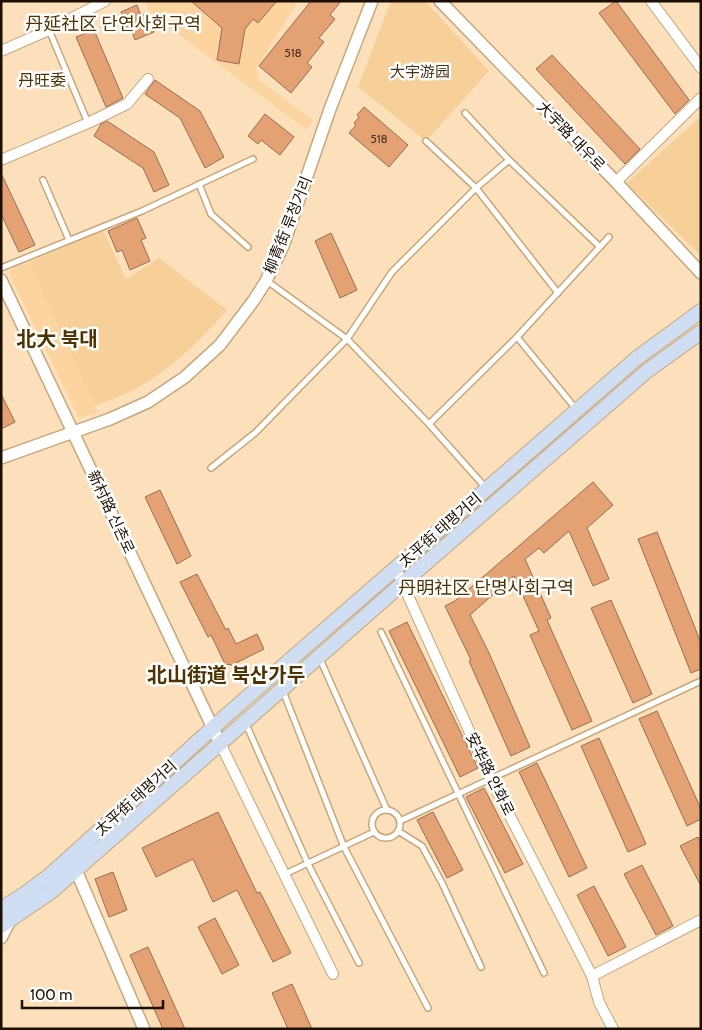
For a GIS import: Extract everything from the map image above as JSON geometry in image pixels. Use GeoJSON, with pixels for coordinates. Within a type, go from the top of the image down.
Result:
{"type":"FeatureCollection","features":[{"type":"Feature","properties":{"kind":"main road","name":"太平街 태평거리"},"geometry":{"type":"LineString","coordinates":[[6,924],[42,899],[73,864],[214,728],[646,350],[701,311]]}},
{"type":"Feature","properties":{"kind":"main road","name":"太平街 태평거리"},"geometry":{"type":"LineString","coordinates":[[1,908],[73,864],[245,722],[647,371],[701,332]]}},
{"type":"Feature","properties":{"kind":"street"},"geometry":{"type":"LineString","coordinates":[[1,51],[49,30],[105,1]]}},
{"type":"Feature","properties":{"kind":"street","name":"柳青街 류청거리"},"geometry":{"type":"LineString","coordinates":[[1,458],[110,419],[148,402],[185,377],[220,344],[254,300],[266,281],[283,246],[330,109],[372,1]]}},
{"type":"Feature","properties":{"kind":"street","name":"大宇路 대우로"},"geometry":{"type":"LineString","coordinates":[[440,1],[616,182],[701,273]]}},
{"type":"Feature","properties":{"kind":"street"},"geometry":{"type":"LineString","coordinates":[[651,1],[701,68]]}},
{"type":"Feature","properties":{"kind":"street"},"geometry":{"type":"LineString","coordinates":[[1,160],[88,123],[127,104],[148,79]]}},
{"type":"Feature","properties":{"kind":"street"},"geometry":{"type":"LineString","coordinates":[[616,182],[701,98]]}},
{"type":"Feature","properties":{"kind":"street","name":"新村路 신촌로"},"geometry":{"type":"LineString","coordinates":[[1,280],[220,743]]}},
{"type":"Feature","properties":{"kind":"street","name":"安华路 안화로"},"geometry":{"type":"LineString","coordinates":[[396,569],[490,777],[592,976],[599,1002],[613,1029]]}},
{"type":"Feature","properties":{"kind":"street"},"geometry":{"type":"LineString","coordinates":[[220,743],[333,974]]}},
{"type":"Feature","properties":{"kind":"street"},"geometry":{"type":"LineString","coordinates":[[73,864],[144,1029]]}},
{"type":"Feature","properties":{"kind":"street"},"geometry":{"type":"LineString","coordinates":[[1,938],[6,924],[23,895]]}},
{"type":"Feature","properties":{"kind":"street"},"geometry":{"type":"LineString","coordinates":[[592,976],[701,920]]}},
{"type":"Feature","properties":{"kind":"lane"},"geometry":{"type":"LineString","coordinates":[[49,30],[88,123]]}},
{"type":"Feature","properties":{"kind":"lane"},"geometry":{"type":"LineString","coordinates":[[465,113],[509,160],[600,247]]}},
{"type":"Feature","properties":{"kind":"lane"},"geometry":{"type":"LineString","coordinates":[[426,141],[476,188],[558,293]]}},
{"type":"Feature","properties":{"kind":"lane"},"geometry":{"type":"LineString","coordinates":[[1,268],[142,211],[253,159]]}},
{"type":"Feature","properties":{"kind":"lane"},"geometry":{"type":"LineString","coordinates":[[211,468],[255,433],[347,338],[392,272],[476,188],[509,160]]}},
{"type":"Feature","properties":{"kind":"lane"},"geometry":{"type":"LineString","coordinates":[[43,180],[69,240]]}},
{"type":"Feature","properties":{"kind":"lane"},"geometry":{"type":"LineString","coordinates":[[199,184],[211,214],[248,248]]}},
{"type":"Feature","properties":{"kind":"lane"},"geometry":{"type":"LineString","coordinates":[[429,424],[517,337],[609,237]]}},
{"type":"Feature","properties":{"kind":"lane"},"geometry":{"type":"LineString","coordinates":[[266,281],[347,338],[429,424],[487,490]]}},
{"type":"Feature","properties":{"kind":"lane"},"geometry":{"type":"LineString","coordinates":[[517,337],[578,411]]}},
{"type":"Feature","properties":{"kind":"lane"},"geometry":{"type":"LineString","coordinates":[[381,632],[456,793],[544,973]]}},
{"type":"Feature","properties":{"kind":"lane"},"geometry":{"type":"LineString","coordinates":[[318,657],[387,810]]}},
{"type":"Feature","properties":{"kind":"lane"},"geometry":{"type":"LineString","coordinates":[[400,821],[490,777],[701,681]]}},
{"type":"Feature","properties":{"kind":"lane"},"geometry":{"type":"LineString","coordinates":[[282,688],[344,847],[428,1008]]}},
{"type":"Feature","properties":{"kind":"lane"},"geometry":{"type":"LineString","coordinates":[[245,722],[308,864],[359,963]]}},
{"type":"Feature","properties":{"kind":"lane"},"geometry":{"type":"LineString","coordinates":[[383,810],[395,813],[400,821],[398,831],[391,838],[386,839],[377,836],[371,824],[375,815],[383,810]]}},
{"type":"Feature","properties":{"kind":"lane"},"geometry":{"type":"LineString","coordinates":[[398,831],[422,846],[442,883],[481,967]]}},
{"type":"Feature","properties":{"kind":"lane"},"geometry":{"type":"LineString","coordinates":[[285,874],[374,832]]}},
{"type":"Feature","properties":{"kind":"shaded area"},"geometry":{"type":"Polygon","coordinates":[[[145,1],[298,1],[257,67],[257,74],[258,79],[313,120],[307,130],[149,12],[145,1]]]}},
{"type":"Feature","properties":{"kind":"shaded area"},"geometry":{"type":"Polygon","coordinates":[[[29,262],[98,413],[79,418],[11,278],[10,273],[13,268],[29,262]]]}},
{"type":"Feature","properties":{"kind":"green space","name":"大宇游园"},"geometry":{"type":"Polygon","coordinates":[[[391,1],[425,1],[489,71],[426,141],[358,87],[391,1]]]}},
{"type":"Feature","properties":{"kind":"green space"},"geometry":{"type":"Polygon","coordinates":[[[701,116],[701,256],[627,183],[701,116]]]}},
{"type":"Feature","properties":{"kind":"green space"},"geometry":{"type":"Polygon","coordinates":[[[103,230],[126,279],[159,258],[227,310],[198,342],[165,370],[135,389],[95,406],[29,262],[103,230]]]}},
{"type":"Feature","properties":{"kind":"building"},"geometry":{"type":"Polygon","coordinates":[[[191,1],[277,1],[258,23],[253,19],[245,29],[239,64],[217,60],[222,28],[191,1]]]}},
{"type":"Feature","properties":{"kind":"building"},"geometry":{"type":"Polygon","coordinates":[[[311,1],[341,1],[330,15],[335,19],[319,38],[324,42],[307,63],[312,67],[291,93],[259,66],[311,1]]]}},
{"type":"Feature","properties":{"kind":"building"},"geometry":{"type":"Polygon","coordinates":[[[616,1],[689,100],[675,114],[599,13],[616,1]]]}},
{"type":"Feature","properties":{"kind":"building"},"geometry":{"type":"Polygon","coordinates":[[[137,5],[141,16],[146,14],[154,32],[135,40],[131,29],[128,30],[121,12],[137,5]]]}},
{"type":"Feature","properties":{"kind":"building"},"geometry":{"type":"Polygon","coordinates":[[[94,30],[123,98],[106,107],[76,37],[94,30]]]}},
{"type":"Feature","properties":{"kind":"building"},"geometry":{"type":"Polygon","coordinates":[[[552,55],[640,149],[625,164],[536,69],[552,55]]]}},
{"type":"Feature","properties":{"kind":"building"},"geometry":{"type":"Polygon","coordinates":[[[155,80],[200,111],[224,157],[205,168],[180,118],[145,94],[155,80]]]}},
{"type":"Feature","properties":{"kind":"building"},"geometry":{"type":"Polygon","coordinates":[[[364,107],[408,145],[389,167],[349,133],[356,125],[354,123],[359,117],[357,115],[364,107]]]}},
{"type":"Feature","properties":{"kind":"building"},"geometry":{"type":"Polygon","coordinates":[[[265,114],[294,137],[280,155],[261,140],[258,144],[248,136],[265,114]]]}},
{"type":"Feature","properties":{"kind":"building"},"geometry":{"type":"Polygon","coordinates":[[[107,121],[154,152],[169,185],[154,192],[143,168],[94,136],[101,124],[107,121]]]}},
{"type":"Feature","properties":{"kind":"building"},"geometry":{"type":"Polygon","coordinates":[[[1,173],[35,245],[19,252],[1,214],[1,173]]]}},
{"type":"Feature","properties":{"kind":"building"},"geometry":{"type":"Polygon","coordinates":[[[137,218],[146,238],[141,240],[150,261],[130,270],[122,250],[117,252],[108,231],[137,218]]]}},
{"type":"Feature","properties":{"kind":"building"},"geometry":{"type":"Polygon","coordinates":[[[331,233],[357,290],[340,298],[315,241],[331,233]]]}},
{"type":"Feature","properties":{"kind":"building"},"geometry":{"type":"Polygon","coordinates":[[[1,394],[15,422],[1,429],[1,394]]]}},
{"type":"Feature","properties":{"kind":"building"},"geometry":{"type":"Polygon","coordinates":[[[593,482],[613,505],[587,528],[609,579],[593,586],[569,531],[544,553],[539,548],[525,559],[551,618],[547,620],[592,721],[572,730],[530,635],[539,631],[514,576],[470,615],[489,653],[530,747],[511,756],[469,661],[471,660],[445,606],[455,601],[593,482]]]}},
{"type":"Feature","properties":{"kind":"building"},"geometry":{"type":"Polygon","coordinates":[[[160,490],[191,556],[177,564],[145,497],[160,490]]]}},
{"type":"Feature","properties":{"kind":"building"},"geometry":{"type":"Polygon","coordinates":[[[657,532],[701,643],[701,669],[691,673],[638,539],[657,532]]]}},
{"type":"Feature","properties":{"kind":"building"},"geometry":{"type":"Polygon","coordinates":[[[197,574],[226,630],[228,628],[236,644],[257,634],[264,649],[232,665],[225,664],[211,635],[208,637],[180,582],[197,574]]]}},
{"type":"Feature","properties":{"kind":"building"},"geometry":{"type":"Polygon","coordinates":[[[611,600],[652,694],[633,703],[591,608],[611,600]]]}},
{"type":"Feature","properties":{"kind":"building"},"geometry":{"type":"Polygon","coordinates":[[[407,622],[478,768],[460,777],[389,631],[407,622]]]}},
{"type":"Feature","properties":{"kind":"building"},"geometry":{"type":"Polygon","coordinates":[[[657,711],[701,809],[701,819],[687,826],[639,719],[657,711]]]}},
{"type":"Feature","properties":{"kind":"building"},"geometry":{"type":"Polygon","coordinates":[[[599,738],[646,844],[628,852],[581,746],[599,738]]]}},
{"type":"Feature","properties":{"kind":"building"},"geometry":{"type":"Polygon","coordinates":[[[537,763],[587,868],[569,877],[519,772],[537,763]]]}},
{"type":"Feature","properties":{"kind":"building"},"geometry":{"type":"Polygon","coordinates":[[[484,788],[523,864],[505,873],[466,797],[484,788]]]}},
{"type":"Feature","properties":{"kind":"building"},"geometry":{"type":"Polygon","coordinates":[[[218,812],[257,893],[260,892],[291,953],[273,962],[237,890],[213,902],[193,859],[156,877],[142,848],[218,812]]]}},
{"type":"Feature","properties":{"kind":"building"},"geometry":{"type":"Polygon","coordinates":[[[433,812],[463,870],[447,878],[417,820],[433,812]]]}},
{"type":"Feature","properties":{"kind":"building"},"geometry":{"type":"Polygon","coordinates":[[[698,837],[701,843],[701,886],[680,846],[698,837]]]}},
{"type":"Feature","properties":{"kind":"building"},"geometry":{"type":"Polygon","coordinates":[[[642,865],[673,926],[656,935],[624,874],[642,865]]]}},
{"type":"Feature","properties":{"kind":"building"},"geometry":{"type":"Polygon","coordinates":[[[113,872],[127,910],[109,917],[95,879],[113,872]]]}},
{"type":"Feature","properties":{"kind":"building"},"geometry":{"type":"Polygon","coordinates":[[[594,886],[626,947],[608,956],[577,895],[594,886]]]}},
{"type":"Feature","properties":{"kind":"building"},"geometry":{"type":"Polygon","coordinates":[[[215,918],[239,965],[222,974],[198,927],[215,918]]]}},
{"type":"Feature","properties":{"kind":"building"},"geometry":{"type":"Polygon","coordinates":[[[148,947],[185,1029],[163,1029],[130,955],[148,947]]]}},
{"type":"Feature","properties":{"kind":"building"},"geometry":{"type":"Polygon","coordinates":[[[292,984],[312,1029],[288,1029],[272,993],[292,984]]]}},
{"type":"Feature","properties":{"kind":"district","name":"丹延社区 단연사회구역"},"geometry":{"type":"Point","coordinates":[113,24]}},
{"type":"Feature","properties":{"kind":"district","name":"丹旺委"},"geometry":{"type":"Point","coordinates":[42,80]}},
{"type":"Feature","properties":{"kind":"district","name":"北大 북대"},"geometry":{"type":"Point","coordinates":[57,339]}},
{"type":"Feature","properties":{"kind":"district","name":"丹明社区 단명사회구역"},"geometry":{"type":"Point","coordinates":[486,588]}},
{"type":"Feature","properties":{"kind":"district","name":"北山街道 북산가두"},"geometry":{"type":"Point","coordinates":[226,675]}}]}
